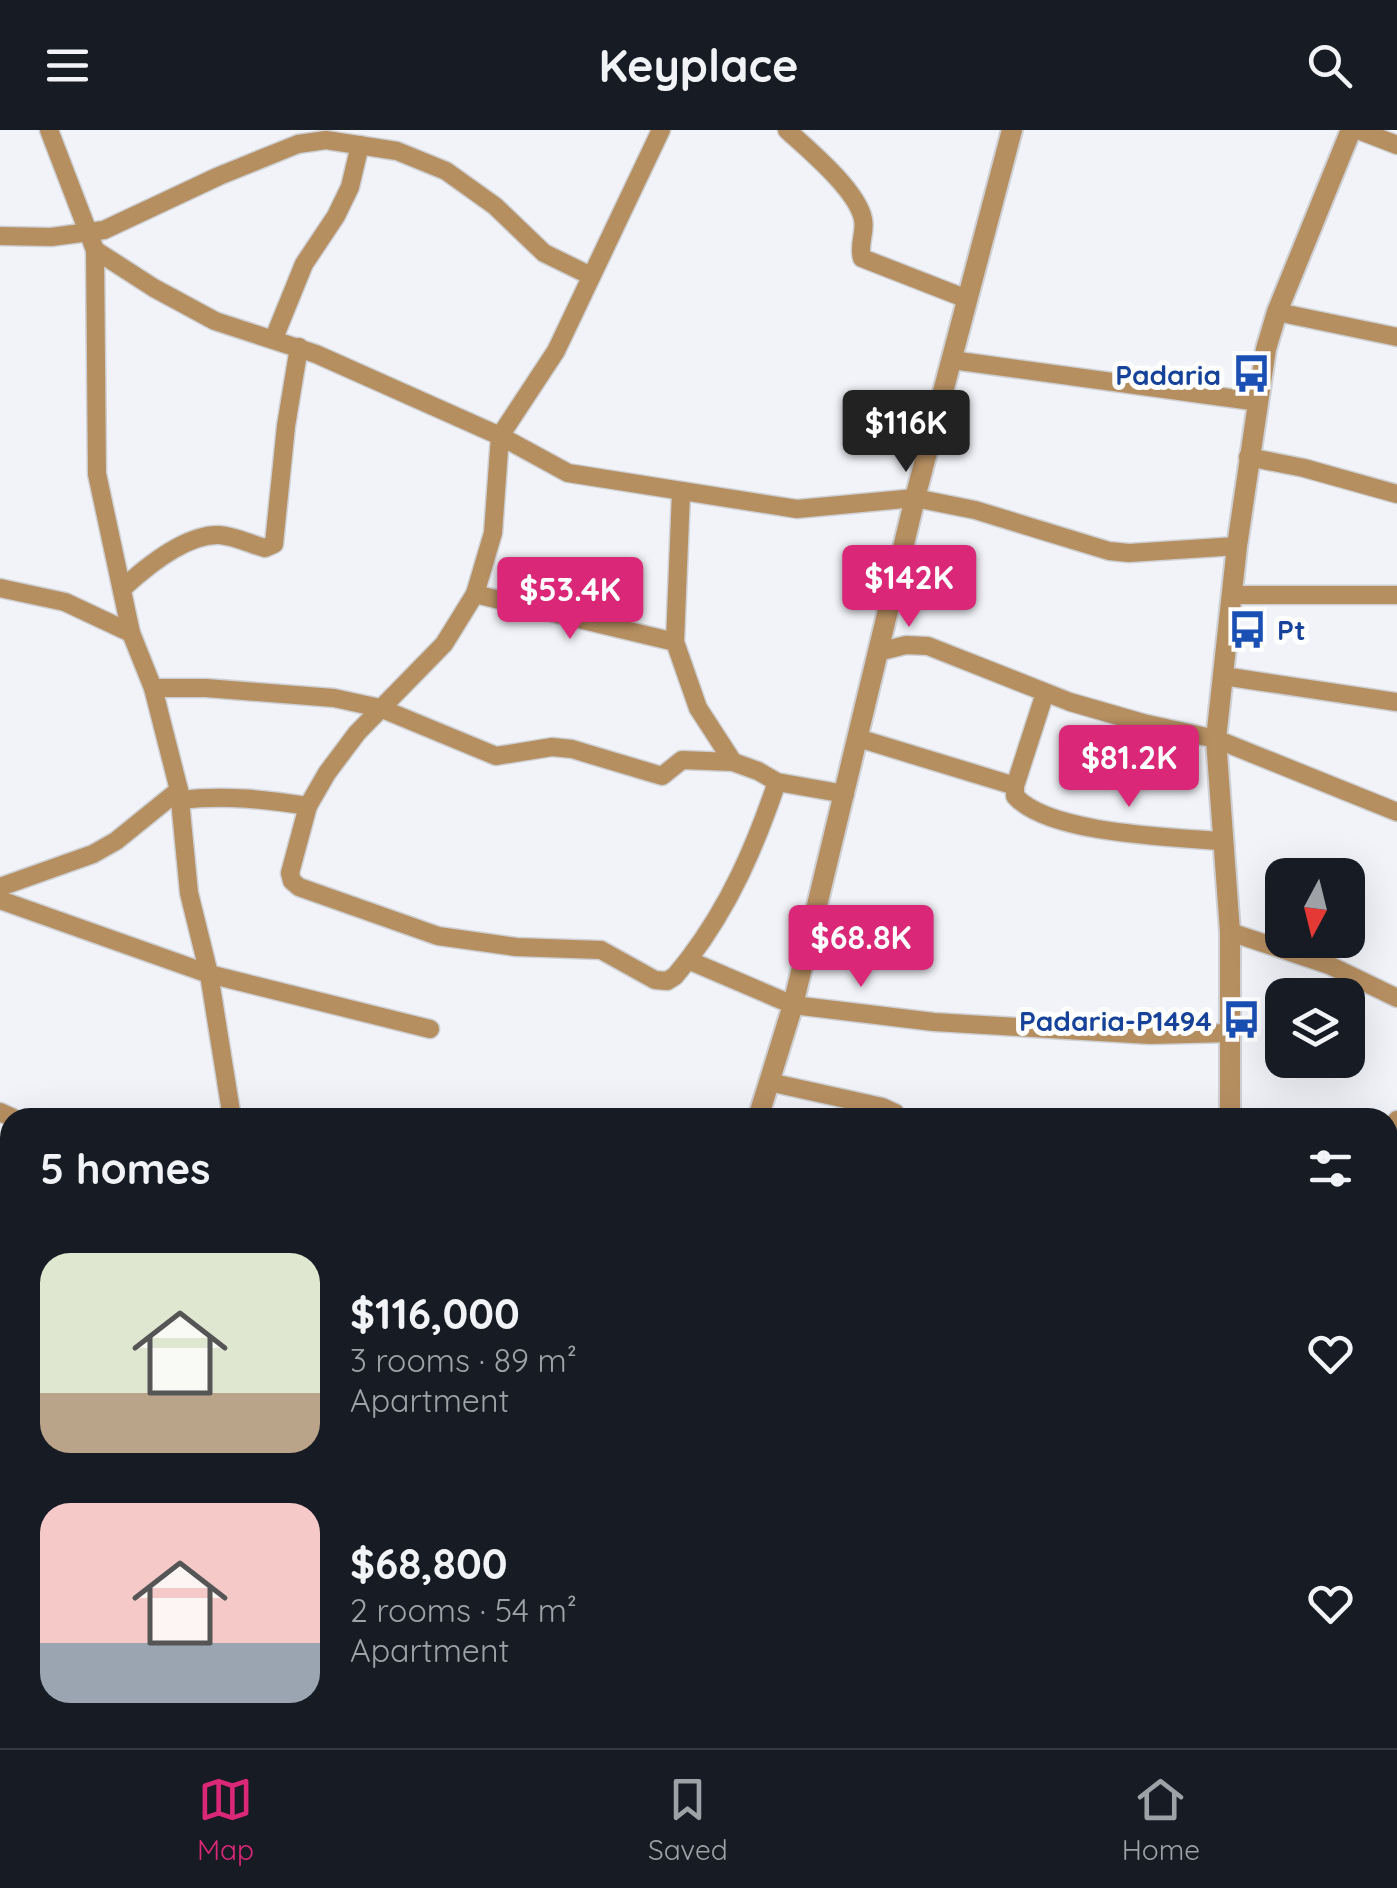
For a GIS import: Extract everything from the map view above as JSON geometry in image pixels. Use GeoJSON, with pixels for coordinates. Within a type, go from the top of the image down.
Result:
{"type":"FeatureCollection","features":[{"type":"Feature","properties":{"kind":"street"},"geometry":{"type":"LineString","coordinates":[[49,130],[92,242],[97,474],[132,633],[153,688],[179,795],[189,894],[209,974],[230,1108]]}},
{"type":"Feature","properties":{"kind":"street"},"geometry":{"type":"LineString","coordinates":[[661,130],[556,352],[500,436],[493,532],[475,594],[444,644],[380,708],[327,773],[308,806],[290,873],[299,887],[438,936],[516,947],[601,950],[654,980],[666,980],[676,976],[718,921],[742,874],[777,782]]}},
{"type":"Feature","properties":{"kind":"street"},"geometry":{"type":"LineString","coordinates":[[787,130],[820,160],[860,210],[864,230],[862,258],[967,299]]}},
{"type":"Feature","properties":{"kind":"street"},"geometry":{"type":"LineString","coordinates":[[761,1108],[793,1006],[915,498],[1012,130]]}},
{"type":"Feature","properties":{"kind":"street"},"geometry":{"type":"LineString","coordinates":[[1230,1108],[1230,932],[1216,738],[1248,456],[1266,349],[1277,312],[1354,130],[1397,145]]}},
{"type":"Feature","properties":{"kind":"street"},"geometry":{"type":"LineString","coordinates":[[92,242],[236,169],[326,135],[416,156],[446,171],[495,206],[544,252],[592,276]]}},
{"type":"Feature","properties":{"kind":"street"},"geometry":{"type":"LineString","coordinates":[[274,338],[304,264],[336,216],[350,186],[360,144]]}},
{"type":"Feature","properties":{"kind":"street"},"geometry":{"type":"LineString","coordinates":[[0,236],[92,242],[192,310],[299,347],[500,436],[568,473],[797,509],[915,498],[975,510],[1108,551],[1237,546]]}},
{"type":"Feature","properties":{"kind":"street"},"geometry":{"type":"LineString","coordinates":[[1277,312],[1397,337]]}},
{"type":"Feature","properties":{"kind":"street"},"geometry":{"type":"LineString","coordinates":[[123,588],[154,564],[202,538],[231,536],[266,548],[274,544],[299,347]]}},
{"type":"Feature","properties":{"kind":"street"},"geometry":{"type":"LineString","coordinates":[[952,360],[1259,402]]}},
{"type":"Feature","properties":{"kind":"street"},"geometry":{"type":"LineString","coordinates":[[1248,456],[1397,494]]}},
{"type":"Feature","properties":{"kind":"street"},"geometry":{"type":"LineString","coordinates":[[682,492],[676,642],[698,708],[732,762]]}},
{"type":"Feature","properties":{"kind":"street"},"geometry":{"type":"LineString","coordinates":[[0,588],[65,602],[132,633]]}},
{"type":"Feature","properties":{"kind":"street"},"geometry":{"type":"LineString","coordinates":[[475,594],[676,642]]}},
{"type":"Feature","properties":{"kind":"street"},"geometry":{"type":"LineString","coordinates":[[1232,595],[1397,594]]}},
{"type":"Feature","properties":{"kind":"street"},"geometry":{"type":"LineString","coordinates":[[878,652],[918,644],[1046,693],[1143,724],[1216,738],[1397,812]]}},
{"type":"Feature","properties":{"kind":"street"},"geometry":{"type":"LineString","coordinates":[[1223,676],[1397,702]]}},
{"type":"Feature","properties":{"kind":"street"},"geometry":{"type":"LineString","coordinates":[[153,688],[294,694],[380,708],[496,756],[552,747],[572,749],[662,776],[682,760],[732,762],[777,782],[845,794]]}},
{"type":"Feature","properties":{"kind":"street"},"geometry":{"type":"LineString","coordinates":[[1046,693],[1015,786],[1015,796],[1021,804],[1112,832],[1221,840]]}},
{"type":"Feature","properties":{"kind":"street"},"geometry":{"type":"LineString","coordinates":[[858,738],[1015,786]]}},
{"type":"Feature","properties":{"kind":"street"},"geometry":{"type":"LineString","coordinates":[[0,887],[93,854],[179,795],[249,796],[308,806]]}},
{"type":"Feature","properties":{"kind":"street"},"geometry":{"type":"LineString","coordinates":[[0,900],[209,974],[430,1030]]}},
{"type":"Feature","properties":{"kind":"street"},"geometry":{"type":"LineString","coordinates":[[1230,932],[1329,965],[1392,996],[1397,974]]}},
{"type":"Feature","properties":{"kind":"street"},"geometry":{"type":"LineString","coordinates":[[688,960],[793,1006],[934,1022],[1150,1035],[1228,1033]]}},
{"type":"Feature","properties":{"kind":"street"},"geometry":{"type":"LineString","coordinates":[[769,1082],[884,1108]]}},
{"type":"Feature","properties":{"kind":"place","name":"Padaria"},"geometry":{"type":"Point","coordinates":[1251,374]}},
{"type":"Feature","properties":{"kind":"place","name":"Pt"},"geometry":{"type":"Point","coordinates":[1247,629]}},
{"type":"Feature","properties":{"kind":"place","name":"Padaria-P1494"},"geometry":{"type":"Point","coordinates":[1242,1020]}}]}
